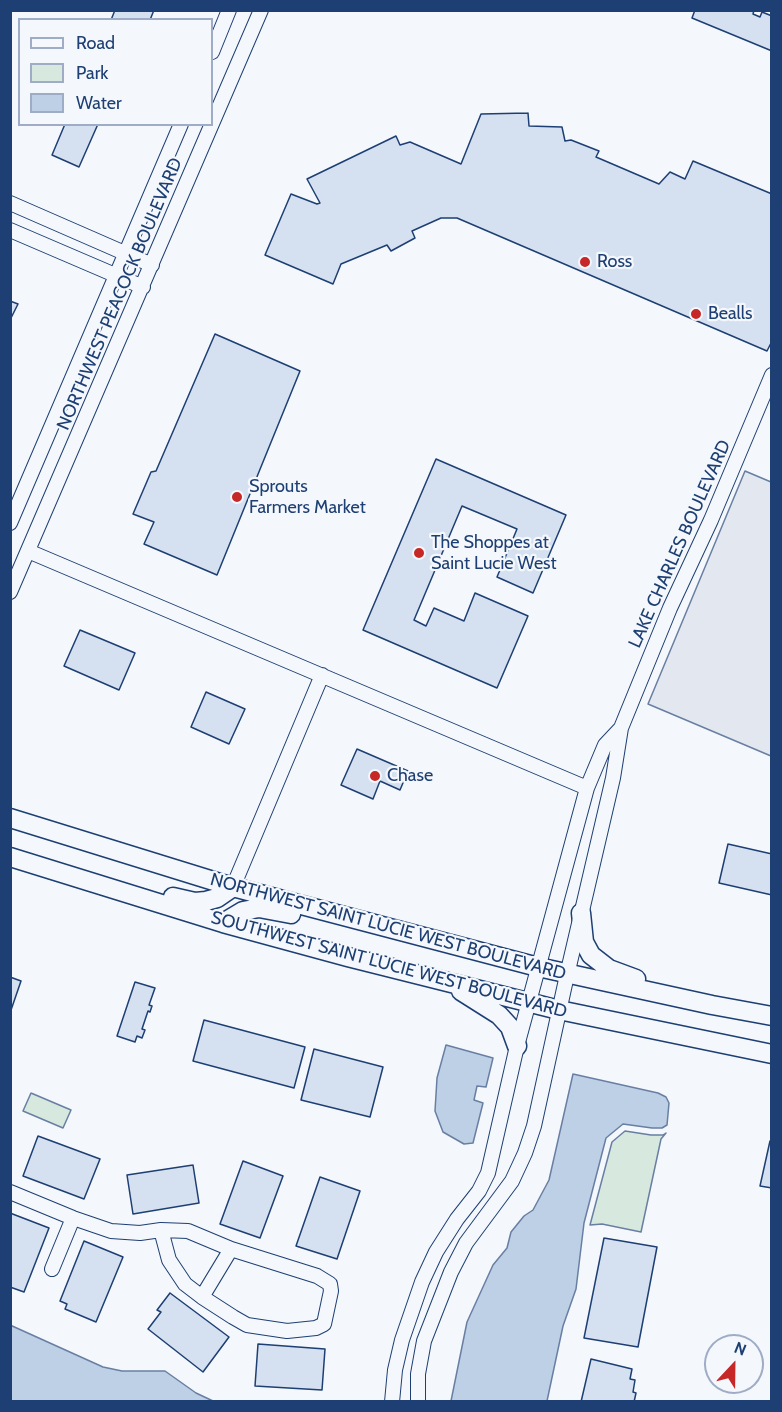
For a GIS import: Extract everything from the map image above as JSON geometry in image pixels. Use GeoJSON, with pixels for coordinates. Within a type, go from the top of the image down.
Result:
{"type":"FeatureCollection","features":[{"type":"Feature","properties":{"kind":"main road","name":"NORTHWEST SAINT LUCIE WEST BOULEVARD"},"geometry":{"type":"LineString","coordinates":[[10,818],[233,887],[567,975],[771,1016]]}},
{"type":"Feature","properties":{"kind":"main road"},"geometry":{"type":"LineString","coordinates":[[10,850],[19,850],[195,902],[217,898],[233,887]]}},
{"type":"Feature","properties":{"kind":"main road","name":"SOUTHWEST SAINT LUCIE WEST BOULEVARD"},"geometry":{"type":"LineString","coordinates":[[10,857],[223,923],[528,1003],[771,1054]]}},
{"type":"Feature","properties":{"kind":"main road"},"geometry":{"type":"LineString","coordinates":[[223,923],[243,911],[259,908],[450,955],[470,949]]}},
{"type":"Feature","properties":{"kind":"main road"},"geometry":{"type":"LineString","coordinates":[[581,914],[582,934],[587,950],[609,969],[626,977],[702,994],[735,1009]]}},
{"type":"Feature","properties":{"kind":"main road"},"geometry":{"type":"LineString","coordinates":[[451,983],[468,997],[499,1015],[510,1027],[517,1046]]}},
{"type":"Feature","properties":{"kind":"street"},"geometry":{"type":"LineString","coordinates":[[213,50],[229,10]]}},
{"type":"Feature","properties":{"kind":"street","name":"NORTHWEST PEACOCK BOULEVARD"},"geometry":{"type":"LineString","coordinates":[[213,122],[261,10]]}},
{"type":"Feature","properties":{"kind":"street","name":"NORTHWEST PEACOCK BOULEVARD"},"geometry":{"type":"LineString","coordinates":[[10,523],[180,126]]}},
{"type":"Feature","properties":{"kind":"street","name":"NORTHWEST PEACOCK BOULEVARD"},"geometry":{"type":"LineString","coordinates":[[10,592],[211,126]]}},
{"type":"Feature","properties":{"kind":"street"},"geometry":{"type":"LineString","coordinates":[[10,203],[152,265]]}},
{"type":"Feature","properties":{"kind":"street"},"geometry":{"type":"LineString","coordinates":[[10,230],[143,287]]}},
{"type":"Feature","properties":{"kind":"street","name":"LAKE CHARLES BOULEVARD"},"geometry":{"type":"LineString","coordinates":[[621,728],[670,608],[711,520],[771,375]]}},
{"type":"Feature","properties":{"kind":"street"},"geometry":{"type":"LineString","coordinates":[[28,550],[587,788]]}},
{"type":"Feature","properties":{"kind":"street"},"geometry":{"type":"LineString","coordinates":[[233,887],[322,675]]}},
{"type":"Feature","properties":{"kind":"street"},"geometry":{"type":"LineString","coordinates":[[392,1401],[395,1370],[402,1340],[422,1282],[436,1252],[479,1191],[488,1173],[528,1003],[587,788],[605,745],[621,728]]}},
{"type":"Feature","properties":{"kind":"street"},"geometry":{"type":"LineString","coordinates":[[418,1401],[418,1374],[424,1341],[451,1272],[466,1243],[512,1181],[534,1126],[613,778],[621,728]]}},
{"type":"Feature","properties":{"kind":"street"},"geometry":{"type":"LineString","coordinates":[[10,1192],[111,1231],[140,1233],[161,1230],[188,1231],[231,1249],[317,1276],[330,1284],[331,1291],[324,1324],[316,1328],[287,1331],[247,1325],[185,1284],[169,1260],[161,1230]]}},
{"type":"Feature","properties":{"kind":"street"},"geometry":{"type":"LineString","coordinates":[[52,1269],[73,1218]]}},
{"type":"Feature","properties":{"kind":"street"},"geometry":{"type":"LineString","coordinates":[[202,1297],[231,1249]]}},
{"type":"Feature","properties":{"kind":"green space"},"geometry":{"type":"Polygon","coordinates":[[[31,1093],[71,1110],[63,1128],[23,1111],[31,1093]]]}},
{"type":"Feature","properties":{"kind":"green space"},"geometry":{"type":"Polygon","coordinates":[[[625,1131],[651,1135],[666,1133],[661,1139],[641,1232],[602,1224],[590,1225],[612,1142],[625,1131]]]}},
{"type":"Feature","properties":{"kind":"shaded area"},"geometry":{"type":"Polygon","coordinates":[[[745,471],[771,482],[771,756],[648,704],[745,471]]]}},
{"type":"Feature","properties":{"kind":"water"},"geometry":{"type":"Polygon","coordinates":[[[446,1045],[493,1058],[486,1087],[477,1086],[474,1100],[483,1103],[473,1143],[464,1144],[443,1132],[435,1111],[437,1078],[446,1045]]]}},
{"type":"Feature","properties":{"kind":"water"},"geometry":{"type":"Polygon","coordinates":[[[573,1074],[658,1093],[666,1097],[669,1103],[667,1125],[662,1128],[652,1128],[623,1124],[606,1138],[584,1223],[576,1289],[563,1326],[547,1401],[451,1401],[467,1322],[493,1265],[507,1248],[511,1232],[524,1216],[533,1210],[549,1180],[573,1074]]]}},
{"type":"Feature","properties":{"kind":"water"},"geometry":{"type":"Polygon","coordinates":[[[10,1325],[103,1367],[122,1371],[165,1371],[196,1393],[213,1401],[11,1401],[10,1325]]]}},
{"type":"Feature","properties":{"kind":"building"},"geometry":{"type":"Polygon","coordinates":[[[115,10],[154,10],[151,18],[112,18],[115,10]]]}},
{"type":"Feature","properties":{"kind":"building"},"geometry":{"type":"Polygon","coordinates":[[[695,10],[754,10],[753,14],[760,17],[762,12],[772,16],[772,51],[692,18],[695,10]]]}},
{"type":"Feature","properties":{"kind":"building"},"geometry":{"type":"Polygon","coordinates":[[[528,113],[529,126],[562,127],[565,141],[571,140],[599,151],[596,157],[659,184],[670,172],[685,179],[693,161],[772,194],[772,341],[767,351],[457,218],[441,218],[412,231],[415,238],[391,251],[387,245],[341,264],[333,284],[265,255],[291,194],[317,204],[320,203],[307,179],[396,136],[400,145],[410,142],[461,164],[481,114],[528,113]]]}},
{"type":"Feature","properties":{"kind":"building"},"geometry":{"type":"Polygon","coordinates":[[[64,126],[97,126],[79,167],[52,155],[64,126]]]}},
{"type":"Feature","properties":{"kind":"building"},"geometry":{"type":"Polygon","coordinates":[[[10,301],[18,304],[10,320],[10,301]]]}},
{"type":"Feature","properties":{"kind":"building"},"geometry":{"type":"Polygon","coordinates":[[[215,334],[300,371],[217,575],[144,544],[154,522],[133,514],[151,472],[156,471],[215,334]]]}},
{"type":"Feature","properties":{"kind":"building","name":"The Shoppes at Saint Lucie West"},"geometry":{"type":"Polygon","coordinates":[[[436,459],[566,515],[533,593],[497,577],[517,529],[462,506],[414,620],[426,626],[434,608],[464,621],[475,593],[528,616],[497,688],[363,630],[436,459]]]}},
{"type":"Feature","properties":{"kind":"building"},"geometry":{"type":"Polygon","coordinates":[[[80,630],[135,653],[119,690],[64,666],[80,630]]]}},
{"type":"Feature","properties":{"kind":"building"},"geometry":{"type":"Polygon","coordinates":[[[206,692],[245,709],[229,744],[191,727],[206,692]]]}},
{"type":"Feature","properties":{"kind":"building","name":"Chase"},"geometry":{"type":"Polygon","coordinates":[[[357,749],[408,771],[400,790],[380,781],[373,799],[341,785],[357,749]]]}},
{"type":"Feature","properties":{"kind":"building"},"geometry":{"type":"Polygon","coordinates":[[[728,844],[772,854],[772,895],[719,883],[728,844]]]}},
{"type":"Feature","properties":{"kind":"building"},"geometry":{"type":"Polygon","coordinates":[[[10,977],[21,981],[10,1013],[10,977]]]}},
{"type":"Feature","properties":{"kind":"building"},"geometry":{"type":"Polygon","coordinates":[[[135,982],[155,988],[149,1005],[152,1006],[142,1029],[145,1030],[142,1038],[137,1036],[135,1042],[117,1036],[135,982]]]}},
{"type":"Feature","properties":{"kind":"building"},"geometry":{"type":"Polygon","coordinates":[[[204,1020],[305,1047],[294,1088],[193,1061],[204,1020]]]}},
{"type":"Feature","properties":{"kind":"building"},"geometry":{"type":"Polygon","coordinates":[[[314,1049],[383,1067],[370,1117],[301,1100],[314,1049]]]}},
{"type":"Feature","properties":{"kind":"building"},"geometry":{"type":"Polygon","coordinates":[[[38,1136],[100,1159],[84,1199],[23,1176],[38,1136]]]}},
{"type":"Feature","properties":{"kind":"building"},"geometry":{"type":"Polygon","coordinates":[[[770,1141],[772,1142],[772,1188],[760,1186],[770,1141]]]}},
{"type":"Feature","properties":{"kind":"building"},"geometry":{"type":"Polygon","coordinates":[[[243,1161],[283,1176],[260,1238],[220,1224],[243,1161]]]}},
{"type":"Feature","properties":{"kind":"building"},"geometry":{"type":"Polygon","coordinates":[[[193,1165],[199,1203],[133,1214],[127,1175],[193,1165]]]}},
{"type":"Feature","properties":{"kind":"building"},"geometry":{"type":"Polygon","coordinates":[[[320,1177],[360,1191],[337,1259],[296,1246],[320,1177]]]}},
{"type":"Feature","properties":{"kind":"building"},"geometry":{"type":"Polygon","coordinates":[[[10,1213],[49,1228],[24,1292],[10,1287],[10,1213]]]}},
{"type":"Feature","properties":{"kind":"building"},"geometry":{"type":"Polygon","coordinates":[[[604,1238],[657,1247],[638,1347],[584,1338],[604,1238]]]}},
{"type":"Feature","properties":{"kind":"building"},"geometry":{"type":"Polygon","coordinates":[[[84,1241],[123,1257],[96,1322],[65,1309],[67,1304],[60,1301],[84,1241]]]}},
{"type":"Feature","properties":{"kind":"building"},"geometry":{"type":"Polygon","coordinates":[[[170,1293],[229,1337],[203,1372],[148,1329],[161,1312],[157,1310],[170,1293]]]}},
{"type":"Feature","properties":{"kind":"building"},"geometry":{"type":"Polygon","coordinates":[[[258,1344],[325,1349],[322,1390],[255,1386],[258,1344]]]}},
{"type":"Feature","properties":{"kind":"building"},"geometry":{"type":"Polygon","coordinates":[[[591,1359],[632,1369],[630,1379],[635,1380],[634,1402],[581,1402],[591,1359]]]}},
{"type":"Feature","properties":{"kind":"place","name":"Ross"},"geometry":{"type":"Point","coordinates":[585,262]}},
{"type":"Feature","properties":{"kind":"place","name":"Bealls"},"geometry":{"type":"Point","coordinates":[696,314]}},
{"type":"Feature","properties":{"kind":"place","name":"Sprouts Farmers Market"},"geometry":{"type":"Point","coordinates":[237,497]}},
{"type":"Feature","properties":{"kind":"place","name":"The Shoppes at Saint Lucie West"},"geometry":{"type":"Point","coordinates":[419,553]}},
{"type":"Feature","properties":{"kind":"place","name":"Chase"},"geometry":{"type":"Point","coordinates":[375,776]}}]}
